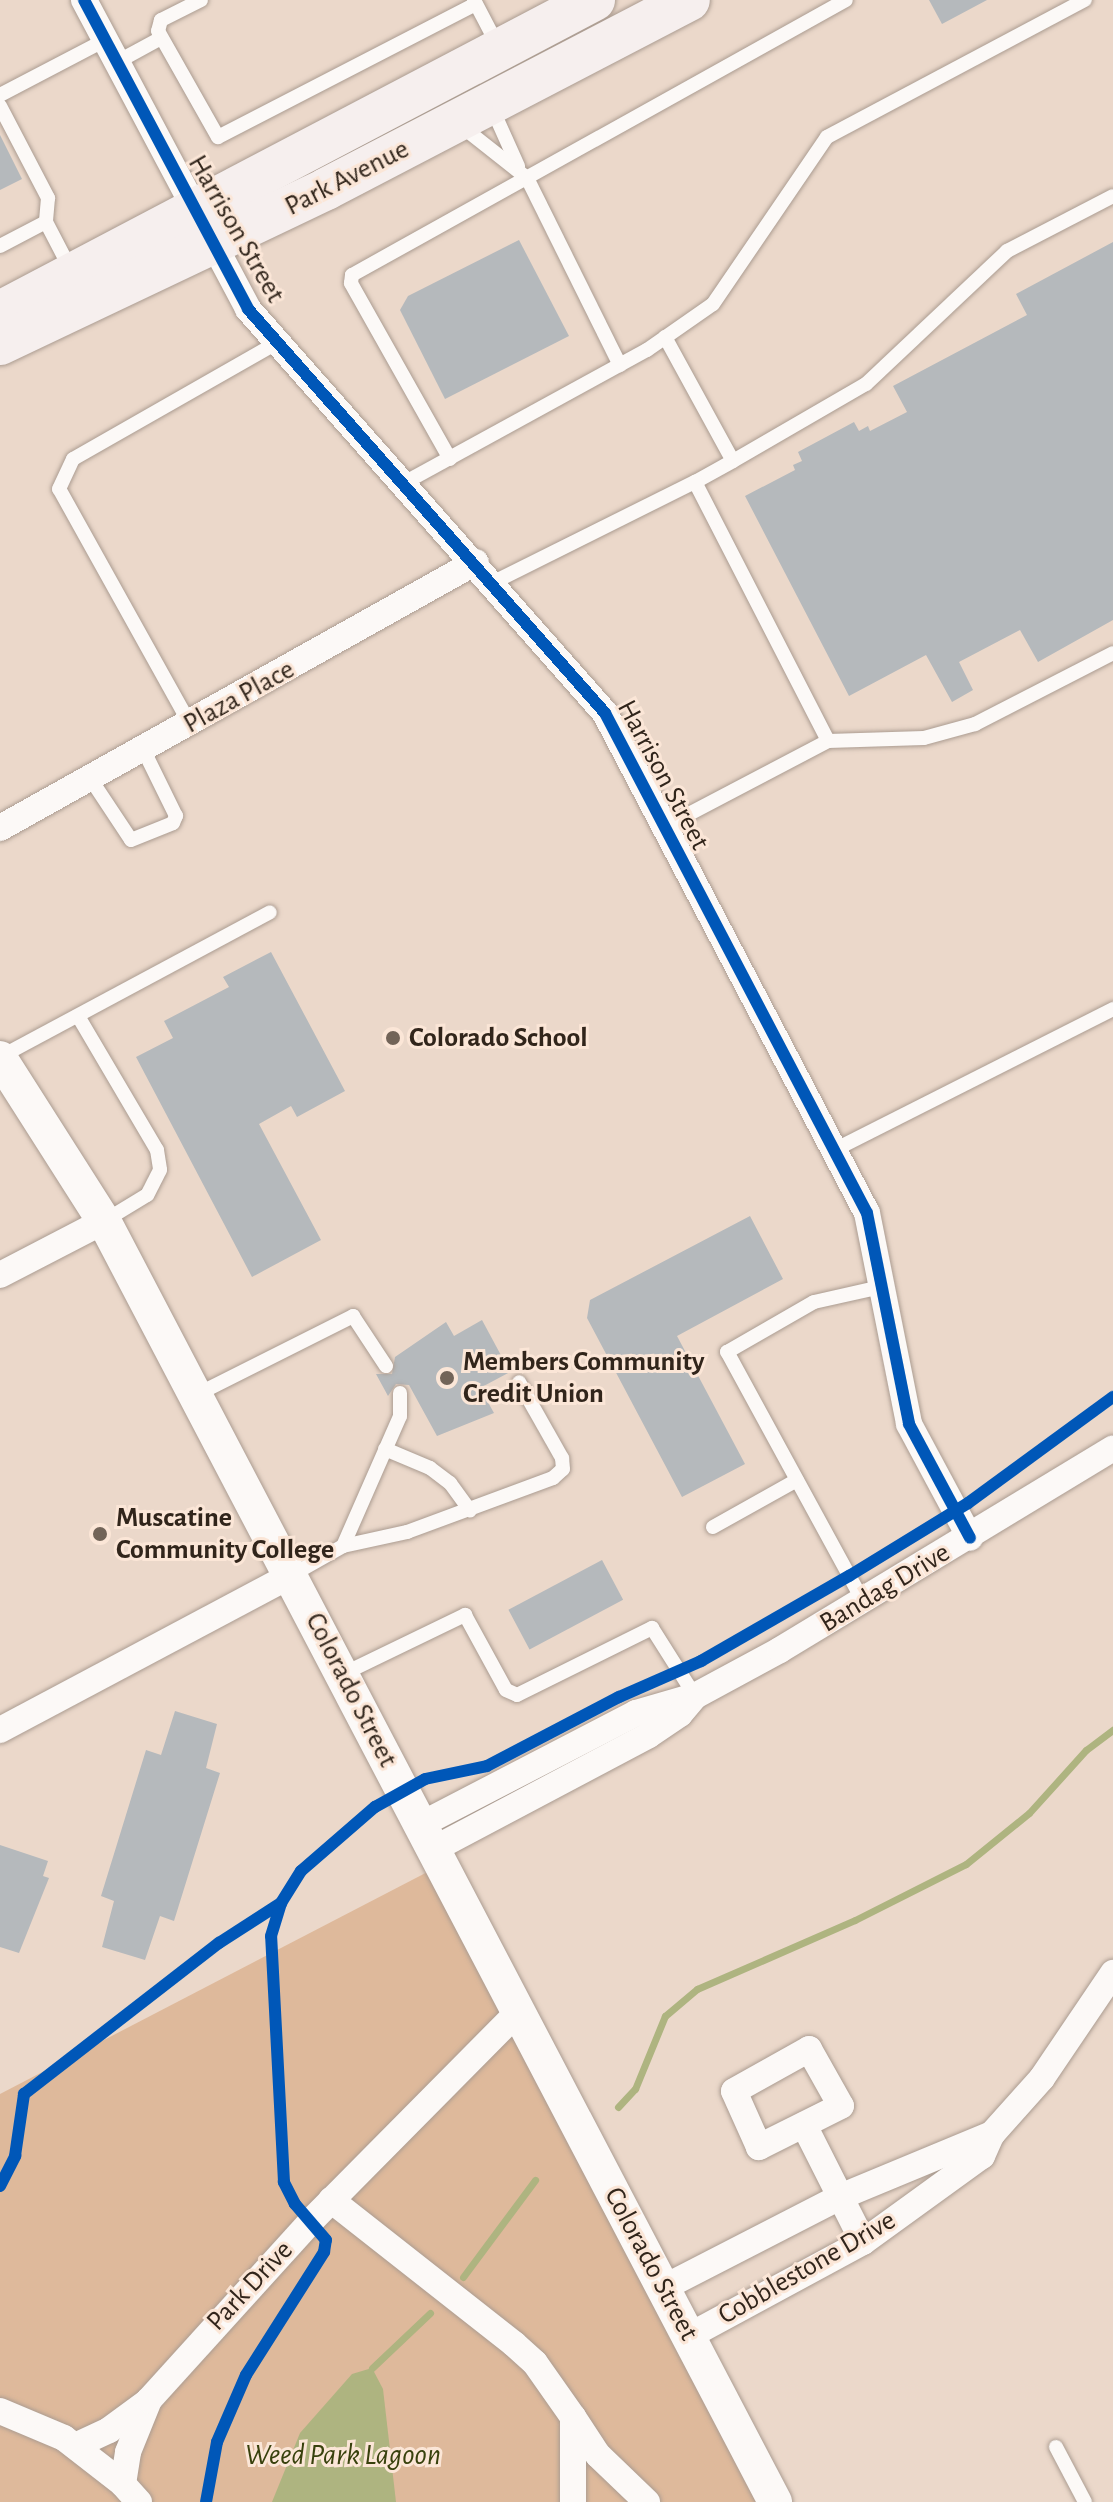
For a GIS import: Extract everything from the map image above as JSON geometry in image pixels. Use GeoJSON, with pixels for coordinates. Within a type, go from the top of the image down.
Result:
{"type":"FeatureCollection","features":[{"type":"Feature","properties":{"kind":"main road","name":"Park Avenue"},"geometry":{"type":"LineString","coordinates":[[0,344],[205,227],[500,49],[594,0]]}},
{"type":"Feature","properties":{"kind":"main road","name":"Park Avenue"},"geometry":{"type":"LineString","coordinates":[[0,312],[73,274],[205,227],[473,113],[689,0]]}},
{"type":"Feature","properties":{"kind":"street","name":"Harrison Street"},"geometry":{"type":"LineString","coordinates":[[84,0],[248,309],[494,582],[605,713],[867,1213],[909,1424],[970,1538]]}},
{"type":"Feature","properties":{"kind":"street","name":"Plaza Place"},"geometry":{"type":"LineString","coordinates":[[0,828],[476,562]]}},
{"type":"Feature","properties":{"kind":"street","name":"Colorado Street"},"geometry":{"type":"LineString","coordinates":[[0,1058],[104,1221],[775,2502]]}},
{"type":"Feature","properties":{"kind":"street"},"geometry":{"type":"LineString","coordinates":[[0,1275],[104,1221]]}},
{"type":"Feature","properties":{"kind":"street","name":"Bandag Drive"},"geometry":{"type":"LineString","coordinates":[[428,1836],[649,1735],[680,1714],[695,1696],[970,1538],[1113,1448]]}},
{"type":"Feature","properties":{"kind":"street"},"geometry":{"type":"LineString","coordinates":[[0,1730],[292,1575]]}},
{"type":"Feature","properties":{"kind":"street","name":"Cobblestone Drive"},"geometry":{"type":"LineString","coordinates":[[689,2336],[863,2242],[982,2156],[992,2134],[1042,2078],[1113,1973]]}},
{"type":"Feature","properties":{"kind":"street","name":"Park Drive"},"geometry":{"type":"LineString","coordinates":[[131,2493],[128,2452],[149,2400],[331,2200],[519,2011]]}},
{"type":"Feature","properties":{"kind":"street"},"geometry":{"type":"LineString","coordinates":[[804,2125],[863,2242]]}},
{"type":"Feature","properties":{"kind":"street","name":"Cobblestone Drive"},"geometry":{"type":"LineString","coordinates":[[663,2288],[840,2197],[992,2134]]}},
{"type":"Feature","properties":{"kind":"street"},"geometry":{"type":"LineString","coordinates":[[331,2200],[514,2344],[545,2376],[598,2455],[647,2502]]}},
{"type":"Feature","properties":{"kind":"street"},"geometry":{"type":"LineString","coordinates":[[75,2446],[109,2430],[149,2400]]}},
{"type":"Feature","properties":{"kind":"street","name":"Park Drive"},"geometry":{"type":"LineString","coordinates":[[0,2411],[75,2446],[131,2493]]}},
{"type":"Feature","properties":{"kind":"street"},"geometry":{"type":"LineString","coordinates":[[573,2417],[573,2502]]}},
{"type":"Feature","properties":{"kind":"lane"},"geometry":{"type":"LineString","coordinates":[[201,0],[157,24],[161,38],[218,137],[475,2],[500,49]]}},
{"type":"Feature","properties":{"kind":"lane"},"geometry":{"type":"LineString","coordinates":[[450,459],[351,278],[523,174],[846,0]]}},
{"type":"Feature","properties":{"kind":"lane"},"geometry":{"type":"LineString","coordinates":[[404,483],[620,365],[713,304],[827,137],[1085,0]]}},
{"type":"Feature","properties":{"kind":"lane"},"geometry":{"type":"LineString","coordinates":[[0,95],[111,51],[161,38]]}},
{"type":"Feature","properties":{"kind":"lane"},"geometry":{"type":"LineString","coordinates":[[0,106],[48,198],[46,222],[73,274]]}},
{"type":"Feature","properties":{"kind":"lane"},"geometry":{"type":"LineString","coordinates":[[473,113],[523,174]]}},
{"type":"Feature","properties":{"kind":"lane"},"geometry":{"type":"LineString","coordinates":[[473,113],[523,174],[620,365]]}},
{"type":"Feature","properties":{"kind":"lane"},"geometry":{"type":"LineString","coordinates":[[494,582],[695,482],[866,384],[1007,251],[1113,196]]}},
{"type":"Feature","properties":{"kind":"lane"},"geometry":{"type":"LineString","coordinates":[[0,246],[46,222]]}},
{"type":"Feature","properties":{"kind":"lane"},"geometry":{"type":"LineString","coordinates":[[665,337],[733,461]]}},
{"type":"Feature","properties":{"kind":"lane"},"geometry":{"type":"LineString","coordinates":[[190,724],[59,489],[73,459],[278,342]]}},
{"type":"Feature","properties":{"kind":"lane"},"geometry":{"type":"LineString","coordinates":[[695,482],[828,741]]}},
{"type":"Feature","properties":{"kind":"lane"},"geometry":{"type":"LineString","coordinates":[[664,827],[828,741],[924,738],[975,724],[1113,653]]}},
{"type":"Feature","properties":{"kind":"lane"},"geometry":{"type":"LineString","coordinates":[[90,778],[131,840],[173,823],[176,816],[143,749]]}},
{"type":"Feature","properties":{"kind":"lane"},"geometry":{"type":"LineString","coordinates":[[0,1058],[270,912]]}},
{"type":"Feature","properties":{"kind":"lane"},"geometry":{"type":"LineString","coordinates":[[834,1150],[1113,1009]]}},
{"type":"Feature","properties":{"kind":"lane"},"geometry":{"type":"LineString","coordinates":[[78,1016],[157,1150],[160,1170],[147,1195],[104,1221]]}},
{"type":"Feature","properties":{"kind":"lane"},"geometry":{"type":"LineString","coordinates":[[863,1601],[727,1352],[814,1302],[881,1287]]}},
{"type":"Feature","properties":{"kind":"lane"},"geometry":{"type":"LineString","coordinates":[[196,1395],[353,1316],[386,1366]]}},
{"type":"Feature","properties":{"kind":"lane"},"geometry":{"type":"LineString","coordinates":[[292,1575],[343,1546],[470,1511],[525,1492],[563,1469],[562,1458],[519,1382]]}},
{"type":"Feature","properties":{"kind":"lane"},"geometry":{"type":"LineString","coordinates":[[343,1546],[400,1416],[400,1393]]}},
{"type":"Feature","properties":{"kind":"lane"},"geometry":{"type":"LineString","coordinates":[[385,1449],[430,1468],[450,1483],[470,1511]]}},
{"type":"Feature","properties":{"kind":"lane"},"geometry":{"type":"LineString","coordinates":[[713,1527],[797,1480]]}},
{"type":"Feature","properties":{"kind":"lane"},"geometry":{"type":"LineString","coordinates":[[343,1674],[465,1615],[506,1690],[517,1695],[652,1628],[695,1696]]}},
{"type":"Feature","properties":{"kind":"lane"},"geometry":{"type":"LineString","coordinates":[[1056,2447],[1085,2502]]}},
{"type":"Feature","properties":{"kind":"shaded area"},"geometry":{"type":"Polygon","coordinates":[[[439,1866],[775,2502],[0,2502],[0,2094],[439,1866]]]}},
{"type":"Feature","properties":{"kind":"water","name":"Weed Park Lagoon"},"geometry":{"type":"Polygon","coordinates":[[[372,2368],[383,2389],[396,2502],[272,2502],[300,2433],[352,2374],[372,2368]]]}},
{"type":"Feature","properties":{"kind":"building"},"geometry":{"type":"Polygon","coordinates":[[[929,0],[987,0],[942,24],[929,0]]]}},
{"type":"Feature","properties":{"kind":"building"},"geometry":{"type":"Polygon","coordinates":[[[0,135],[22,179],[0,190],[0,135]]]}},
{"type":"Feature","properties":{"kind":"building"},"geometry":{"type":"Polygon","coordinates":[[[519,240],[569,336],[445,399],[400,310],[408,296],[519,240]]]}},
{"type":"Feature","properties":{"kind":"building"},"geometry":{"type":"Polygon","coordinates":[[[1113,242],[1113,620],[1038,662],[1020,630],[959,662],[973,690],[952,702],[926,655],[849,696],[745,496],[795,470],[793,465],[802,461],[798,452],[854,422],[859,431],[868,426],[870,431],[907,412],[893,386],[1027,315],[1016,294],[1113,242]]]}},
{"type":"Feature","properties":{"kind":"building"},"geometry":{"type":"Polygon","coordinates":[[[271,952],[345,1091],[297,1117],[291,1106],[259,1124],[321,1240],[252,1277],[136,1057],[173,1038],[164,1021],[229,987],[223,977],[271,952]]]}},
{"type":"Feature","properties":{"kind":"building"},"geometry":{"type":"Polygon","coordinates":[[[750,1216],[783,1279],[677,1336],[745,1464],[682,1497],[587,1318],[590,1300],[750,1216]]]}},
{"type":"Feature","properties":{"kind":"building"},"geometry":{"type":"Polygon","coordinates":[[[482,1320],[510,1372],[480,1388],[494,1413],[437,1436],[409,1385],[396,1384],[388,1396],[376,1374],[392,1374],[395,1357],[446,1322],[454,1336],[482,1320]]]}},
{"type":"Feature","properties":{"kind":"building"},"geometry":{"type":"Polygon","coordinates":[[[602,1560],[623,1600],[530,1649],[508,1610],[602,1560]]]}},
{"type":"Feature","properties":{"kind":"building"},"geometry":{"type":"Polygon","coordinates":[[[175,1711],[217,1724],[206,1768],[220,1773],[174,1921],[160,1916],[145,1960],[102,1947],[114,1901],[101,1896],[146,1750],[161,1755],[175,1711]]]}},
{"type":"Feature","properties":{"kind":"building"},"geometry":{"type":"Polygon","coordinates":[[[0,1845],[48,1861],[43,1876],[49,1878],[19,1953],[0,1947],[0,1845]]]}},
{"type":"Feature","properties":{"kind":"waterway"},"geometry":{"type":"LineString","coordinates":[[618,2107],[635,2089],[665,2016],[697,1989],[855,1920],[966,1864],[1029,1813],[1086,1750],[1113,1730]]}},
{"type":"Feature","properties":{"kind":"waterway"},"geometry":{"type":"LineString","coordinates":[[463,2277],[535,2180]]}},
{"type":"Feature","properties":{"kind":"waterway"},"geometry":{"type":"LineString","coordinates":[[372,2368],[430,2313]]}},
{"type":"Feature","properties":{"kind":"cycle path"},"geometry":{"type":"LineString","coordinates":[[84,0],[248,309],[605,713],[867,1213],[909,1424],[970,1538]]}},
{"type":"Feature","properties":{"kind":"cycle path"},"geometry":{"type":"LineString","coordinates":[[206,2502],[217,2442],[246,2375],[324,2252],[326,2240],[295,2204],[284,2182],[271,1936],[281,1903],[301,1871],[375,1807],[425,1779],[487,1766],[619,1697],[701,1661],[849,1576],[968,1503],[1113,1397]]}},
{"type":"Feature","properties":{"kind":"cycle path"},"geometry":{"type":"LineString","coordinates":[[0,2186],[15,2156],[24,2094],[219,1943],[281,1903]]}},
{"type":"Feature","properties":{"kind":"place","name":"Colorado School"},"geometry":{"type":"Point","coordinates":[393,1038]}},
{"type":"Feature","properties":{"kind":"place","name":"Members Community Credit Union"},"geometry":{"type":"Point","coordinates":[447,1378]}},
{"type":"Feature","properties":{"kind":"place","name":"Muscatine Community College"},"geometry":{"type":"Point","coordinates":[100,1534]}}]}
